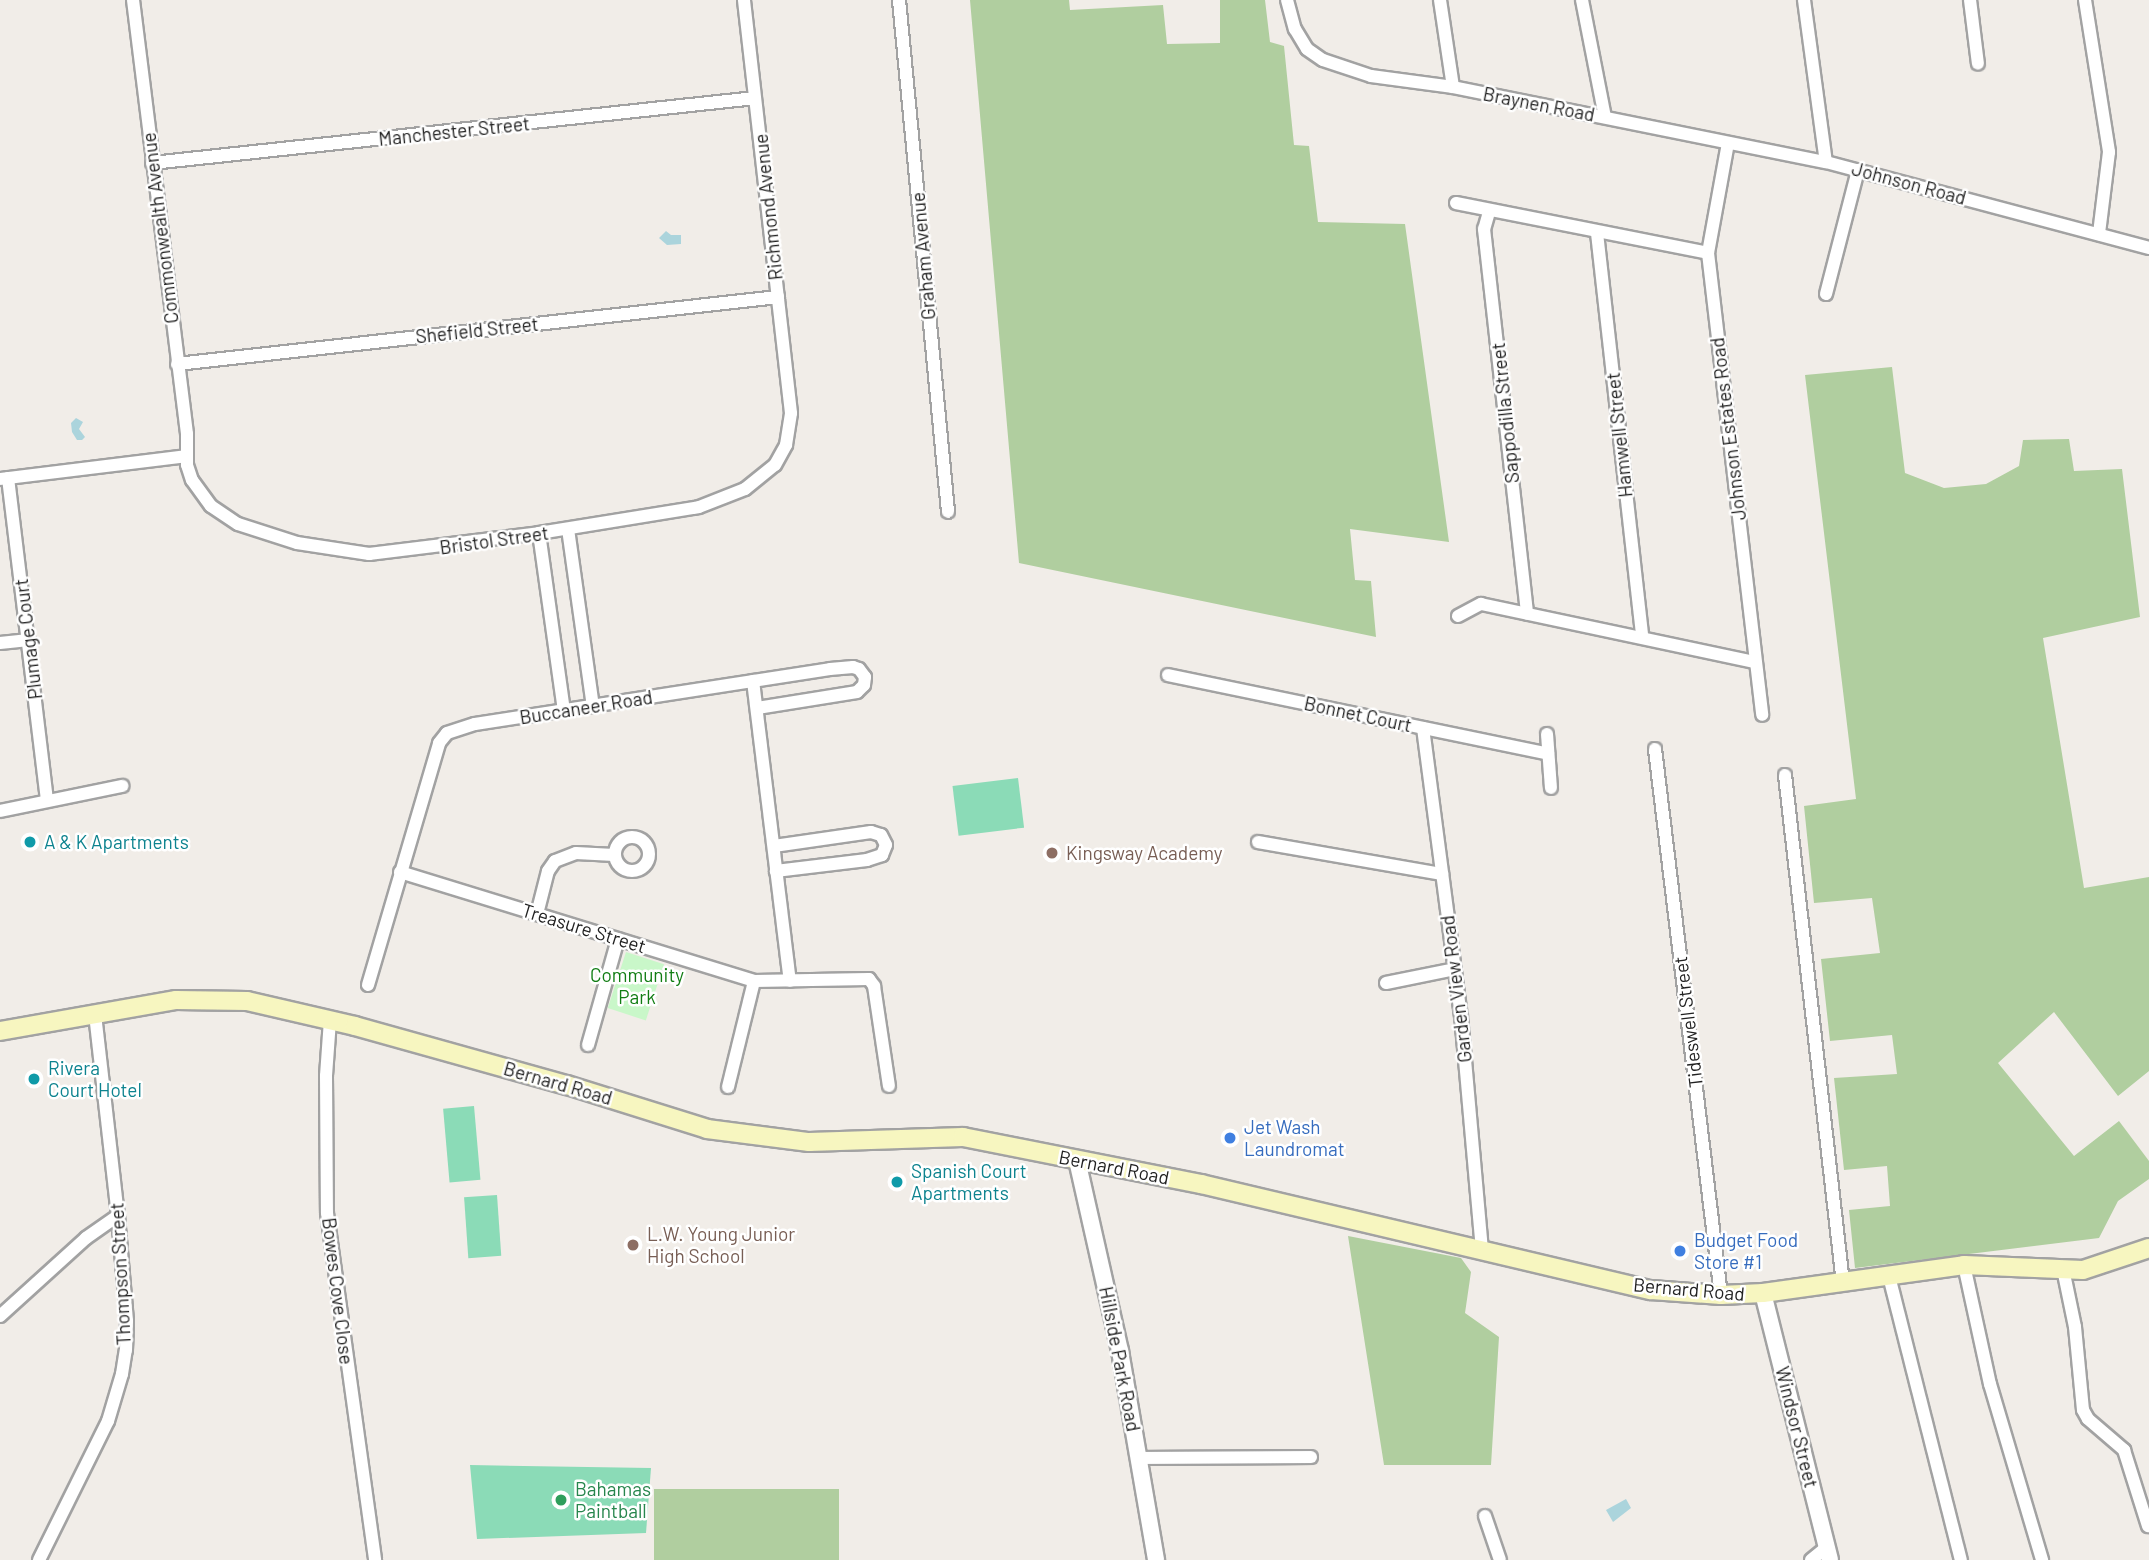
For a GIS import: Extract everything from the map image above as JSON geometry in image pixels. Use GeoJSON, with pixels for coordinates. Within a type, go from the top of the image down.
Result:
{"type":"FeatureCollection","features":[{"type":"Feature","properties":{"kind":"main road","name":"Bernard Road"},"geometry":{"type":"LineString","coordinates":[[0,1031],[176,1000],[247,1002],[331,1020],[567,1085],[707,1129],[809,1142],[963,1137],[1201,1184],[1651,1290],[1721,1295],[1763,1293],[1964,1265],[2083,1270],[2149,1248]]}},
{"type":"Feature","properties":{"kind":"street","name":"Commonwealth Avenue"},"geometry":{"type":"LineString","coordinates":[[133,0],[187,434],[186,456]]}},
{"type":"Feature","properties":{"kind":"street","name":"Richmond Avenue"},"geometry":{"type":"LineString","coordinates":[[744,0],[791,413]]}},
{"type":"Feature","properties":{"kind":"street","name":"Graham Avenue"},"geometry":{"type":"LineString","coordinates":[[899,0],[948,512]]}},
{"type":"Feature","properties":{"kind":"street","name":"Braynen Road"},"geometry":{"type":"LineString","coordinates":[[1287,0],[1295,29],[1307,49],[1323,60],[1371,76],[1453,87],[1826,162]]}},
{"type":"Feature","properties":{"kind":"street"},"geometry":{"type":"LineString","coordinates":[[1440,0],[1453,87]]}},
{"type":"Feature","properties":{"kind":"street"},"geometry":{"type":"LineString","coordinates":[[1582,0],[1605,117]]}},
{"type":"Feature","properties":{"kind":"street","name":"Johnson Road"},"geometry":{"type":"LineString","coordinates":[[1804,0],[1826,162],[2149,248]]}},
{"type":"Feature","properties":{"kind":"street"},"geometry":{"type":"LineString","coordinates":[[1970,0],[1978,64]]}},
{"type":"Feature","properties":{"kind":"street"},"geometry":{"type":"LineString","coordinates":[[2085,0],[2109,152],[2099,234]]}},
{"type":"Feature","properties":{"kind":"street","name":"Manchester Street"},"geometry":{"type":"LineString","coordinates":[[152,163],[755,98]]}},
{"type":"Feature","properties":{"kind":"street","name":"Johnson Estates Road"},"geometry":{"type":"LineString","coordinates":[[1728,143],[1708,253],[1762,715]]}},
{"type":"Feature","properties":{"kind":"street"},"geometry":{"type":"LineString","coordinates":[[1826,294],[1858,170]]}},
{"type":"Feature","properties":{"kind":"street"},"geometry":{"type":"LineString","coordinates":[[1456,204],[1708,253]]}},
{"type":"Feature","properties":{"kind":"street","name":"Sappodilla Street"},"geometry":{"type":"LineString","coordinates":[[1489,212],[1485,229],[1527,614]]}},
{"type":"Feature","properties":{"kind":"street","name":"Hamwell Street"},"geometry":{"type":"LineString","coordinates":[[1597,233],[1642,637]]}},
{"type":"Feature","properties":{"kind":"street","name":"Shefield Street"},"geometry":{"type":"LineString","coordinates":[[177,364],[778,297]]}},
{"type":"Feature","properties":{"kind":"street","name":"Bristol Street"},"geometry":{"type":"LineString","coordinates":[[186,456],[197,488],[224,516],[258,532],[298,543],[337,551],[386,554],[568,529],[699,507],[745,489],[767,474],[781,455],[789,434],[791,413]]}},
{"type":"Feature","properties":{"kind":"street"},"geometry":{"type":"LineString","coordinates":[[4,479],[186,456]]}},
{"type":"Feature","properties":{"kind":"street","name":"Plumage Court"},"geometry":{"type":"LineString","coordinates":[[4,479],[29,640],[47,801]]}},
{"type":"Feature","properties":{"kind":"street"},"geometry":{"type":"LineString","coordinates":[[568,529],[593,706]]}},
{"type":"Feature","properties":{"kind":"street"},"geometry":{"type":"LineString","coordinates":[[539,533],[564,710]]}},
{"type":"Feature","properties":{"kind":"street"},"geometry":{"type":"LineString","coordinates":[[1458,616],[1481,604],[1755,662]]}},
{"type":"Feature","properties":{"kind":"street"},"geometry":{"type":"LineString","coordinates":[[0,643],[29,640]]}},
{"type":"Feature","properties":{"kind":"street","name":"Buccaneer Road"},"geometry":{"type":"LineString","coordinates":[[368,985],[442,737],[461,726],[753,681],[853,667],[863,672],[865,677],[864,685],[857,692],[757,708]]}},
{"type":"Feature","properties":{"kind":"street","name":"Bonnet Court"},"geometry":{"type":"LineString","coordinates":[[1168,675],[1548,754]]}},
{"type":"Feature","properties":{"kind":"street"},"geometry":{"type":"LineString","coordinates":[[753,681],[790,981]]}},
{"type":"Feature","properties":{"kind":"street","name":"Garden View Road"},"geometry":{"type":"LineString","coordinates":[[1423,728],[1455,969],[1482,1251]]}},
{"type":"Feature","properties":{"kind":"street"},"geometry":{"type":"LineString","coordinates":[[1547,734],[1551,788]]}},
{"type":"Feature","properties":{"kind":"street","name":"Tideswell Street"},"geometry":{"type":"LineString","coordinates":[[1655,749],[1721,1295]]}},
{"type":"Feature","properties":{"kind":"street"},"geometry":{"type":"LineString","coordinates":[[1785,775],[1843,1283]]}},
{"type":"Feature","properties":{"kind":"street"},"geometry":{"type":"LineString","coordinates":[[0,811],[122,786]]}},
{"type":"Feature","properties":{"kind":"street"},"geometry":{"type":"LineString","coordinates":[[774,846],[870,832],[881,835],[886,845],[882,855],[867,860],[776,871]]}},
{"type":"Feature","properties":{"kind":"street"},"geometry":{"type":"LineString","coordinates":[[1258,842],[1442,874]]}},
{"type":"Feature","properties":{"kind":"street"},"geometry":{"type":"LineString","coordinates":[[537,914],[548,871],[555,861],[576,853],[614,855]]}},
{"type":"Feature","properties":{"kind":"street","name":"Treasure Street"},"geometry":{"type":"LineString","coordinates":[[400,872],[754,981],[864,977],[872,982],[889,1086]]}},
{"type":"Feature","properties":{"kind":"street"},"geometry":{"type":"LineString","coordinates":[[588,1045],[618,939]]}},
{"type":"Feature","properties":{"kind":"street"},"geometry":{"type":"LineString","coordinates":[[1386,983],[1455,969]]}},
{"type":"Feature","properties":{"kind":"street"},"geometry":{"type":"LineString","coordinates":[[728,1087],[754,981]]}},
{"type":"Feature","properties":{"kind":"street","name":"Thompson Street"},"geometry":{"type":"LineString","coordinates":[[39,1560],[103,1432],[122,1374],[127,1321],[118,1216],[94,1013]]}},
{"type":"Feature","properties":{"kind":"street","name":"Bowes Cove Close"},"geometry":{"type":"LineString","coordinates":[[331,1020],[326,1076],[327,1213],[375,1560]]}},
{"type":"Feature","properties":{"kind":"street","name":"Hillside Park Road"},"geometry":{"type":"LineString","coordinates":[[1077,1160],[1140,1458],[1156,1560]]}},
{"type":"Feature","properties":{"kind":"street"},"geometry":{"type":"LineString","coordinates":[[0,1316],[86,1238],[118,1216]]}},
{"type":"Feature","properties":{"kind":"street"},"geometry":{"type":"LineString","coordinates":[[1964,1265],[1990,1384],[2042,1560]]}},
{"type":"Feature","properties":{"kind":"street"},"geometry":{"type":"LineString","coordinates":[[2063,1269],[2075,1327],[2083,1410],[2088,1419],[2124,1450],[2148,1526]]}},
{"type":"Feature","properties":{"kind":"street"},"geometry":{"type":"LineString","coordinates":[[1889,1276],[1961,1560]]}},
{"type":"Feature","properties":{"kind":"street","name":"Windsor Street"},"geometry":{"type":"LineString","coordinates":[[1763,1293],[1828,1553]]}},
{"type":"Feature","properties":{"kind":"street"},"geometry":{"type":"LineString","coordinates":[[1140,1458],[1311,1457]]}},
{"type":"Feature","properties":{"kind":"street"},"geometry":{"type":"LineString","coordinates":[[1485,1516],[1500,1560]]}},
{"type":"Feature","properties":{"kind":"street"},"geometry":{"type":"LineString","coordinates":[[1811,1560],[1828,1553]]}},
{"type":"Feature","properties":{"kind":"green space"},"geometry":{"type":"Polygon","coordinates":[[[970,0],[1069,0],[1070,10],[1163,5],[1167,44],[1220,43],[1220,0],[1265,0],[1270,42],[1284,46],[1294,145],[1309,146],[1318,222],[1405,224],[1449,542],[1350,529],[1355,580],[1371,581],[1376,637],[1019,563],[970,0]]]}},
{"type":"Feature","properties":{"kind":"green space"},"geometry":{"type":"Polygon","coordinates":[[[1892,367],[1905,473],[1944,488],[1986,484],[2019,466],[2023,440],[2069,439],[2074,471],[2122,469],[2140,617],[2043,638],[2084,888],[2149,877],[2149,1071],[2118,1096],[2054,1012],[1998,1063],[2074,1156],[2119,1121],[2149,1161],[2149,1179],[2118,1201],[2099,1238],[1855,1268],[1849,1210],[1890,1206],[1887,1166],[1844,1170],[1834,1078],[1897,1074],[1892,1035],[1830,1041],[1821,959],[1880,953],[1872,898],[1814,903],[1804,806],[1856,799],[1805,375],[1892,367]]]}},
{"type":"Feature","properties":{"kind":"green space"},"geometry":{"type":"Polygon","coordinates":[[[1018,778],[1024,828],[959,836],[952,786],[1018,778]]]}},
{"type":"Feature","properties":{"kind":"green space","name":"Community Park"},"geometry":{"type":"Polygon","coordinates":[[[626,952],[664,964],[646,1020],[608,1008],[626,952]]]}},
{"type":"Feature","properties":{"kind":"green space"},"geometry":{"type":"Polygon","coordinates":[[[474,1106],[480,1180],[450,1182],[443,1109],[474,1106]]]}},
{"type":"Feature","properties":{"kind":"green space"},"geometry":{"type":"Polygon","coordinates":[[[497,1195],[501,1256],[468,1258],[464,1197],[497,1195]]]}},
{"type":"Feature","properties":{"kind":"green space"},"geometry":{"type":"Polygon","coordinates":[[[1348,1236],[1461,1258],[1471,1272],[1465,1313],[1499,1337],[1491,1465],[1384,1465],[1348,1236]]]}},
{"type":"Feature","properties":{"kind":"green space","name":"Bahamas Paintball"},"geometry":{"type":"Polygon","coordinates":[[[470,1465],[651,1468],[646,1533],[477,1539],[470,1465]]]}},
{"type":"Feature","properties":{"kind":"green space"},"geometry":{"type":"Polygon","coordinates":[[[654,1489],[839,1489],[839,1560],[654,1560],[654,1489]]]}},
{"type":"Feature","properties":{"kind":"water"},"geometry":{"type":"Polygon","coordinates":[[[666,231],[671,235],[681,235],[681,244],[667,245],[659,238],[666,231]]]}},
{"type":"Feature","properties":{"kind":"water"},"geometry":{"type":"Polygon","coordinates":[[[76,418],[83,422],[79,429],[85,437],[82,440],[77,440],[72,432],[71,423],[76,418]]]}},
{"type":"Feature","properties":{"kind":"water"},"geometry":{"type":"Polygon","coordinates":[[[1626,1499],[1631,1508],[1613,1522],[1606,1510],[1626,1499]]]}},
{"type":"Feature","properties":{"kind":"place","name":"A & K Apartments"},"geometry":{"type":"Point","coordinates":[30,842]}},
{"type":"Feature","properties":{"kind":"place","name":"Kingsway Academy"},"geometry":{"type":"Point","coordinates":[1052,853]}},
{"type":"Feature","properties":{"kind":"place","name":"Rivera Court Hotel"},"geometry":{"type":"Point","coordinates":[34,1079]}},
{"type":"Feature","properties":{"kind":"place","name":"Jet Wash Laundromat"},"geometry":{"type":"Point","coordinates":[1230,1138]}},
{"type":"Feature","properties":{"kind":"place","name":"Spanish Court Apartments"},"geometry":{"type":"Point","coordinates":[897,1182]}},
{"type":"Feature","properties":{"kind":"place","name":"L.W. Young Junior High School"},"geometry":{"type":"Point","coordinates":[633,1245]}},
{"type":"Feature","properties":{"kind":"place","name":"Budget Food Store #1"},"geometry":{"type":"Point","coordinates":[1680,1251]}},
{"type":"Feature","properties":{"kind":"place","name":"Bahamas Paintball"},"geometry":{"type":"Point","coordinates":[561,1500]}}]}
